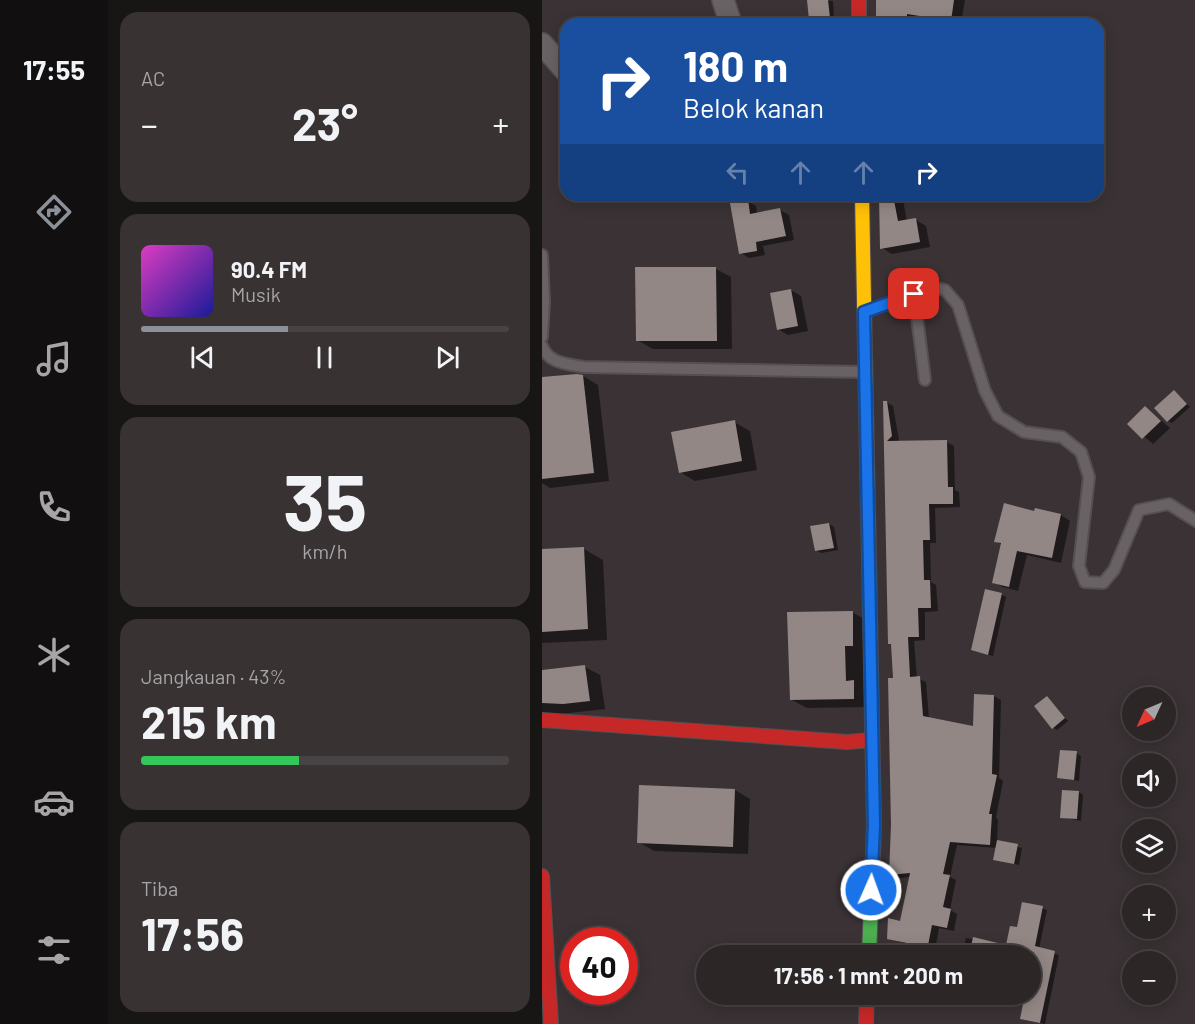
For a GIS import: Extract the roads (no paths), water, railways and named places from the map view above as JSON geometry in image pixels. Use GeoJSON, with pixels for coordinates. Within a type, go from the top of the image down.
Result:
{"type":"FeatureCollection","features":[{"type":"Feature","properties":{"kind":"street"},"geometry":{"type":"LineString","coordinates":[[723,0],[729,18]]}},
{"type":"Feature","properties":{"kind":"street"},"geometry":{"type":"LineString","coordinates":[[859,0],[859,18]]}},
{"type":"Feature","properties":{"kind":"street"},"geometry":{"type":"LineString","coordinates":[[542,44],[560,64]]}},
{"type":"Feature","properties":{"kind":"street"},"geometry":{"type":"LineString","coordinates":[[862,201],[874,825],[869,945]]}},
{"type":"Feature","properties":{"kind":"street"},"geometry":{"type":"LineString","coordinates":[[542,720],[847,742],[872,740]]}},
{"type":"Feature","properties":{"kind":"street"},"geometry":{"type":"LineString","coordinates":[[542,876],[551,1023]]}},
{"type":"Feature","properties":{"kind":"street"},"geometry":{"type":"LineString","coordinates":[[866,1024],[867,1005]]}},
{"type":"Feature","properties":{"kind":"lane"},"geometry":{"type":"LineString","coordinates":[[542,255],[542,338]]}},
{"type":"Feature","properties":{"kind":"lane"},"geometry":{"type":"LineString","coordinates":[[864,312],[932,287],[946,290],[958,305],[985,391],[998,416],[1024,432],[1062,437],[1081,452],[1090,477],[1079,566],[1085,582],[1103,583],[1114,570],[1139,510],[1169,504],[1196,520]]}},
{"type":"Feature","properties":{"kind":"lane"},"geometry":{"type":"LineString","coordinates":[[914,294],[925,380]]}},
{"type":"Feature","properties":{"kind":"lane"},"geometry":{"type":"LineString","coordinates":[[542,346],[545,353],[557,361],[583,367],[865,372]]}}]}
